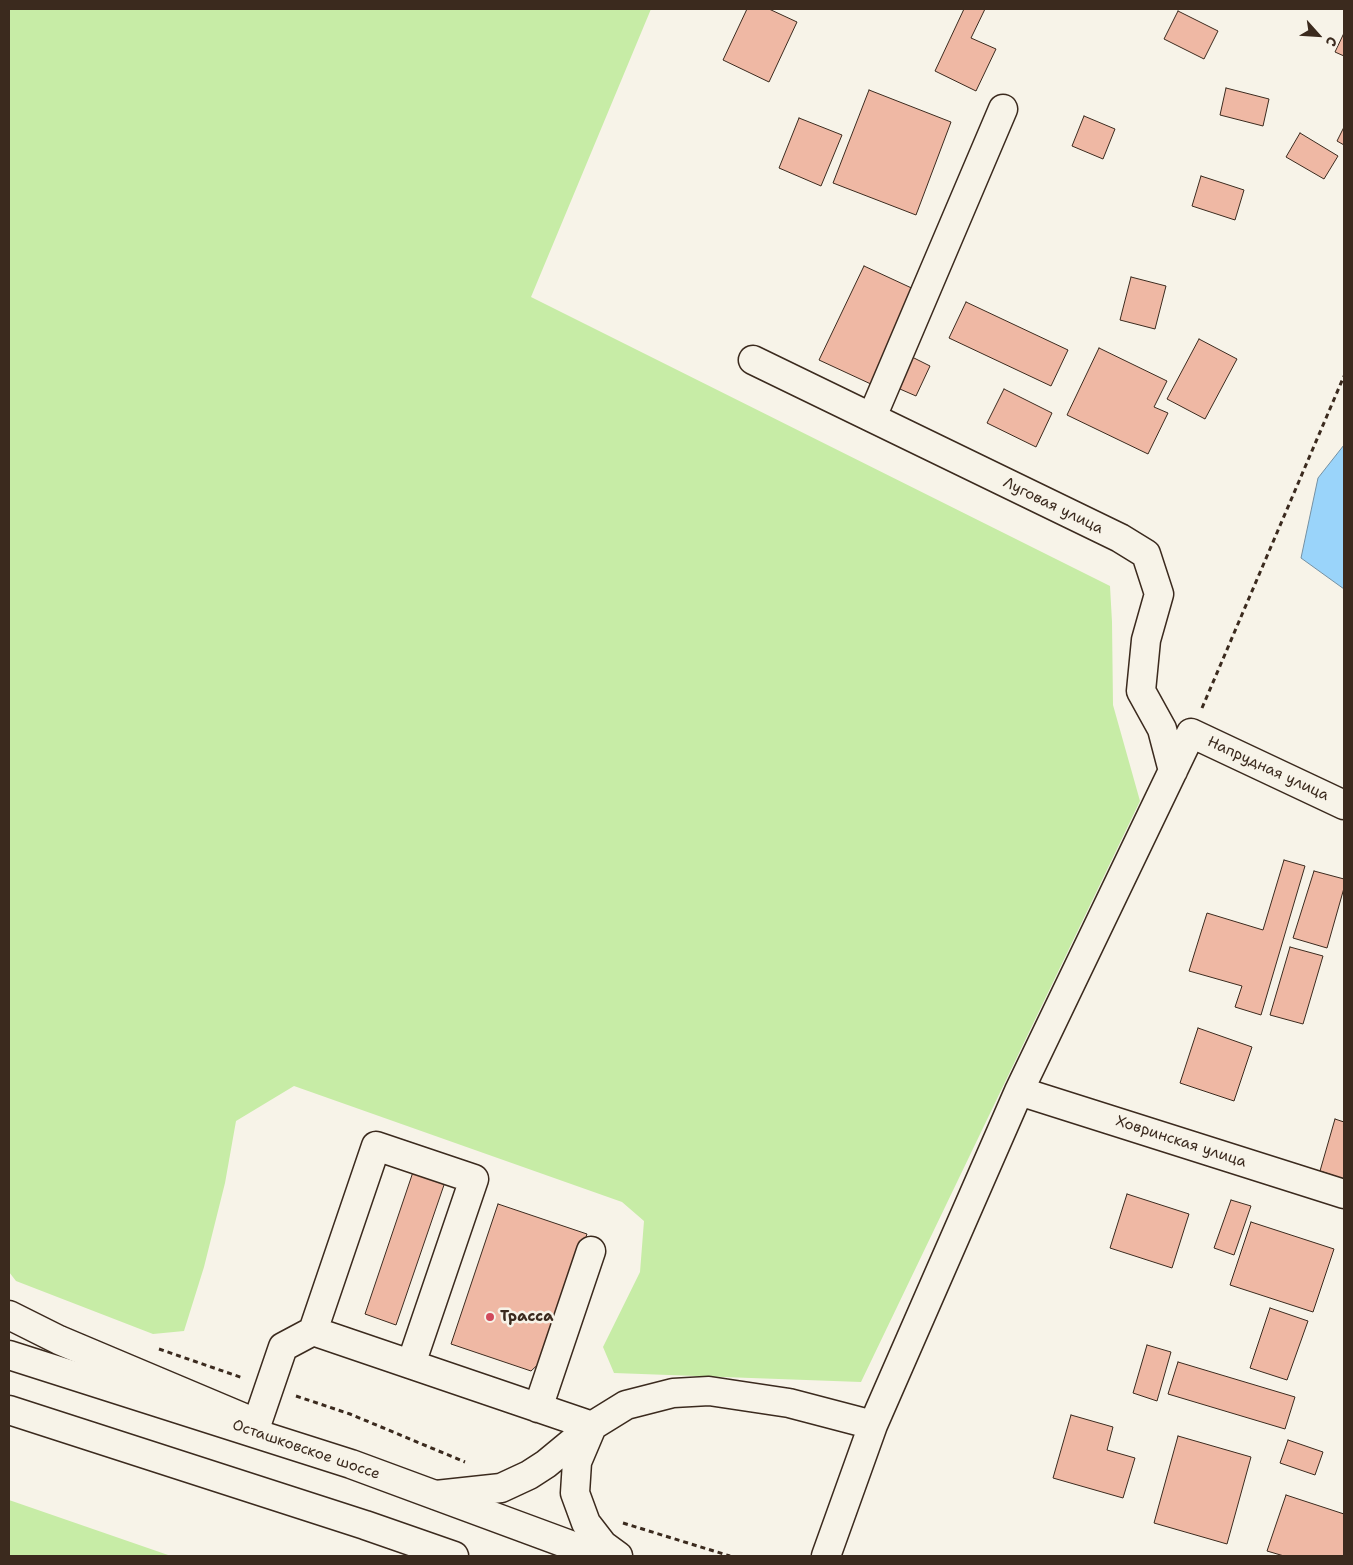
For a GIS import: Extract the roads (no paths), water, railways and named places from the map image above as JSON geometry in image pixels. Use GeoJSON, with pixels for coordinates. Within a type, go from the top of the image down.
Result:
{"type":"FeatureCollection","features":[{"type":"Feature","properties":{"kind":"street"},"geometry":{"type":"LineString","coordinates":[[872,417],[1003,109]]}},
{"type":"Feature","properties":{"kind":"street","name":"Луговая улица"},"geometry":{"type":"LineString","coordinates":[[753,360],[1120,538],[1146,554],[1159,594],[1146,640],[1141,691],[1162,729],[1173,771]]}},
{"type":"Feature","properties":{"kind":"street","name":"Напрудная улица"},"geometry":{"type":"LineString","coordinates":[[1173,771],[1191,733],[1344,804]]}},
{"type":"Feature","properties":{"kind":"street"},"geometry":{"type":"LineString","coordinates":[[826,1556],[873,1425],[1019,1091],[1173,771]]}},
{"type":"Feature","properties":{"kind":"street","name":"Ховринская улица"},"geometry":{"type":"LineString","coordinates":[[1019,1091],[1344,1194]]}},
{"type":"Feature","properties":{"kind":"street"},"geometry":{"type":"LineString","coordinates":[[9,1315],[59,1340],[255,1428],[283,1347],[313,1331],[376,1146],[474,1179],[411,1364]]}},
{"type":"Feature","properties":{"kind":"street"},"geometry":{"type":"LineString","coordinates":[[538,1408],[591,1251]]}},
{"type":"Feature","properties":{"kind":"street"},"geometry":{"type":"LineString","coordinates":[[313,1331],[592,1426]]}},
{"type":"Feature","properties":{"kind":"street","name":"Осташковское шоссе"},"geometry":{"type":"LineString","coordinates":[[9,1356],[255,1428],[600,1556]]}},
{"type":"Feature","properties":{"kind":"street"},"geometry":{"type":"LineString","coordinates":[[436,1496],[501,1488],[508,1485],[546,1464],[592,1426],[626,1405],[673,1393],[709,1391],[789,1403],[873,1425]]}},
{"type":"Feature","properties":{"kind":"street"},"geometry":{"type":"LineString","coordinates":[[9,1410],[365,1525],[454,1556]]}},
{"type":"Feature","properties":{"kind":"street"},"geometry":{"type":"LineString","coordinates":[[592,1426],[577,1462],[575,1493],[586,1523],[604,1545],[618,1556]]}},
{"type":"Feature","properties":{"kind":"water"},"geometry":{"type":"Polygon","coordinates":[[[1344,445],[1344,589],[1301,558],[1318,478],[1344,445]]]}},
{"type":"Feature","properties":{"kind":"place","name":"Трасса"},"geometry":{"type":"Point","coordinates":[490,1317]}}]}
